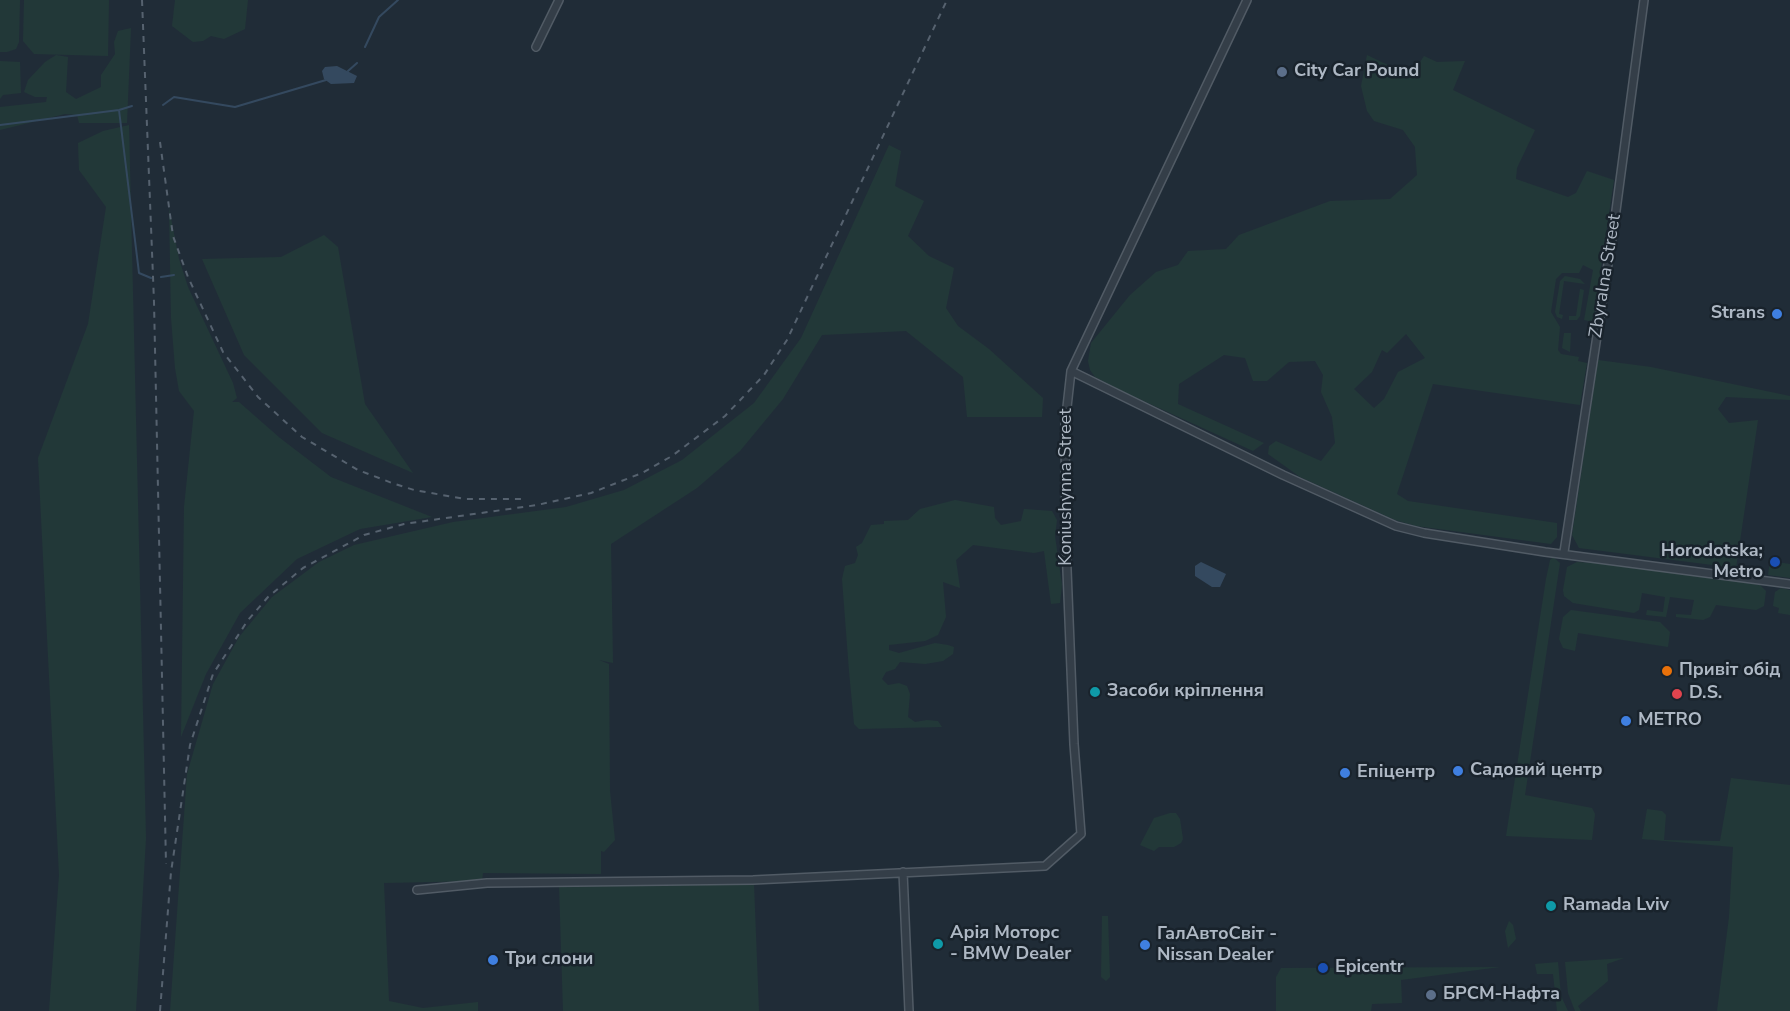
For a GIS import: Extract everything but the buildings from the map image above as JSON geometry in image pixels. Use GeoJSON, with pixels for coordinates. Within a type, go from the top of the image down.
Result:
{"type":"FeatureCollection","features":[{"type":"Feature","properties":{"kind":"street"},"geometry":{"type":"LineString","coordinates":[[536,47],[559,0]]}},
{"type":"Feature","properties":{"kind":"street","name":"Koniushynna Street"},"geometry":{"type":"LineString","coordinates":[[903,872],[1045,866],[1081,834],[1074,744],[1066,545],[1065,425],[1071,371],[1247,0]]}},
{"type":"Feature","properties":{"kind":"street","name":"Zbyralna Street"},"geometry":{"type":"LineString","coordinates":[[1564,552],[1615,218],[1644,0]]}},
{"type":"Feature","properties":{"kind":"street"},"geometry":{"type":"LineString","coordinates":[[1071,371],[1283,475],[1396,526],[1424,533],[1790,584]]}},
{"type":"Feature","properties":{"kind":"street"},"geometry":{"type":"LineString","coordinates":[[417,890],[487,883],[753,880],[903,872],[909,1011]]}},
{"type":"Feature","properties":{"kind":"green space"},"geometry":{"type":"Polygon","coordinates":[[[0,0],[20,0],[19,42],[16,49],[7,52],[0,52],[0,0]]]}},
{"type":"Feature","properties":{"kind":"green space"},"geometry":{"type":"Polygon","coordinates":[[[24,0],[109,0],[108,56],[34,54],[23,41],[24,0]]]}},
{"type":"Feature","properties":{"kind":"green space"},"geometry":{"type":"Polygon","coordinates":[[[175,0],[248,0],[245,29],[224,39],[211,36],[203,41],[193,42],[172,26],[175,0]]]}},
{"type":"Feature","properties":{"kind":"green space"},"geometry":{"type":"Polygon","coordinates":[[[131,28],[127,123],[79,123],[77,115],[65,114],[0,130],[0,107],[46,102],[47,97],[35,97],[24,92],[28,80],[45,62],[56,55],[68,57],[66,92],[76,99],[101,87],[101,75],[115,54],[114,42],[118,31],[131,28]]]}},
{"type":"Feature","properties":{"kind":"green space"},"geometry":{"type":"Polygon","coordinates":[[[1367,55],[1411,76],[1424,56],[1437,62],[1465,61],[1453,90],[1535,130],[1517,168],[1516,179],[1568,197],[1576,193],[1587,171],[1614,180],[1593,322],[1584,320],[1593,270],[1583,265],[1579,273],[1562,273],[1556,279],[1551,312],[1560,327],[1558,350],[1561,354],[1579,357],[1578,361],[1587,363],[1580,405],[1433,384],[1397,494],[1408,501],[1557,523],[1557,537],[1551,544],[1416,526],[1395,520],[1300,477],[1268,454],[1269,446],[1276,441],[1321,461],[1335,443],[1332,417],[1321,392],[1323,375],[1315,361],[1289,362],[1267,381],[1253,381],[1245,358],[1224,355],[1179,384],[1178,404],[1264,443],[1253,451],[1124,392],[1095,377],[1090,370],[1088,361],[1091,343],[1130,295],[1156,272],[1178,265],[1188,251],[1226,249],[1239,235],[1330,201],[1390,199],[1417,175],[1415,147],[1403,130],[1374,121],[1367,111],[1361,86],[1367,55]],[[1406,334],[1387,353],[1382,350],[1372,372],[1354,389],[1374,408],[1384,399],[1398,372],[1425,358],[1406,334]]]}},
{"type":"Feature","properties":{"kind":"green space"},"geometry":{"type":"Polygon","coordinates":[[[0,61],[20,62],[21,93],[3,95],[0,99],[0,61]]]}},
{"type":"Feature","properties":{"kind":"green space"},"geometry":{"type":"Polygon","coordinates":[[[129,125],[146,838],[136,1011],[49,1011],[59,875],[38,458],[88,324],[106,207],[79,170],[78,143],[103,131],[129,125]]]}},
{"type":"Feature","properties":{"kind":"green space"},"geometry":{"type":"Polygon","coordinates":[[[889,145],[901,151],[895,186],[924,201],[908,236],[929,256],[954,268],[946,308],[958,326],[989,349],[1043,398],[1042,417],[967,417],[963,377],[906,331],[822,335],[783,399],[740,451],[697,488],[611,544],[613,663],[599,660],[609,664],[610,791],[615,840],[604,852],[601,851],[601,874],[483,873],[482,881],[384,883],[389,1001],[423,1008],[478,1002],[478,1011],[170,1011],[187,774],[213,684],[239,637],[272,597],[319,562],[354,545],[453,522],[566,507],[624,490],[682,460],[754,403],[801,338],[889,145]]]}},
{"type":"Feature","properties":{"kind":"green space"},"geometry":{"type":"Polygon","coordinates":[[[169,208],[179,259],[188,287],[233,383],[237,398],[232,402],[239,402],[280,438],[331,477],[432,517],[360,529],[297,559],[240,613],[206,674],[181,737],[184,507],[194,411],[179,391],[175,368],[171,318],[169,208]]]}},
{"type":"Feature","properties":{"kind":"green space"},"geometry":{"type":"Polygon","coordinates":[[[324,235],[338,247],[365,404],[413,473],[322,433],[244,355],[202,259],[281,257],[324,235]]]}},
{"type":"Feature","properties":{"kind":"green space"},"geometry":{"type":"Polygon","coordinates":[[[1565,276],[1580,279],[1585,284],[1564,281],[1559,314],[1563,315],[1562,319],[1557,317],[1555,312],[1560,281],[1565,276]]]}},
{"type":"Feature","properties":{"kind":"green space"},"geometry":{"type":"Polygon","coordinates":[[[1580,289],[1584,290],[1580,316],[1577,320],[1569,320],[1569,316],[1576,316],[1580,289]]]}},
{"type":"Feature","properties":{"kind":"green space"},"geometry":{"type":"Polygon","coordinates":[[[1564,333],[1571,333],[1570,352],[1562,348],[1564,333]]]}},
{"type":"Feature","properties":{"kind":"green space"},"geometry":{"type":"Polygon","coordinates":[[[1598,360],[1651,367],[1790,396],[1790,400],[1726,397],[1718,409],[1729,423],[1758,420],[1736,568],[1579,548],[1572,535],[1598,360]]]}},
{"type":"Feature","properties":{"kind":"green space"},"geometry":{"type":"Polygon","coordinates":[[[955,500],[994,507],[995,518],[1001,525],[1021,521],[1024,509],[1052,511],[1057,520],[1055,536],[1062,585],[1060,603],[1051,604],[1044,551],[1034,553],[973,545],[956,560],[960,588],[943,582],[946,617],[938,635],[925,641],[889,645],[889,650],[899,653],[935,643],[954,647],[953,654],[943,661],[925,664],[900,662],[895,669],[886,672],[882,679],[888,685],[899,683],[907,686],[910,694],[908,717],[915,722],[938,721],[942,727],[859,729],[854,724],[849,671],[842,579],[845,566],[855,563],[858,555],[856,547],[862,543],[871,525],[884,524],[884,521],[908,520],[920,509],[955,500]]]}},
{"type":"Feature","properties":{"kind":"green space"},"geometry":{"type":"Polygon","coordinates":[[[1553,557],[1560,563],[1525,795],[1592,808],[1595,814],[1592,840],[1506,836],[1546,579],[1550,560],[1553,557]]]}},
{"type":"Feature","properties":{"kind":"green space"},"geometry":{"type":"Polygon","coordinates":[[[1770,561],[1790,564],[1790,578],[1768,575],[1770,561]]]}},
{"type":"Feature","properties":{"kind":"green space"},"geometry":{"type":"Polygon","coordinates":[[[1577,562],[1615,564],[1760,585],[1766,591],[1764,606],[1756,610],[1716,605],[1710,617],[1703,620],[1676,617],[1676,614],[1691,615],[1694,600],[1670,597],[1666,617],[1646,615],[1647,610],[1663,612],[1665,597],[1642,593],[1639,610],[1634,613],[1573,603],[1564,596],[1563,590],[1567,567],[1577,562]]]}},
{"type":"Feature","properties":{"kind":"green space"},"geometry":{"type":"Polygon","coordinates":[[[1781,588],[1790,590],[1790,615],[1778,613],[1779,608],[1773,606],[1775,592],[1781,588]]]}},
{"type":"Feature","properties":{"kind":"green space"},"geometry":{"type":"Polygon","coordinates":[[[1571,610],[1660,622],[1670,632],[1668,647],[1578,633],[1575,651],[1563,648],[1559,639],[1563,617],[1571,610]]]}},
{"type":"Feature","properties":{"kind":"green space"},"geometry":{"type":"Polygon","coordinates":[[[1731,778],[1790,785],[1790,1011],[1717,1011],[1729,917],[1733,847],[1642,839],[1647,809],[1662,811],[1666,815],[1664,840],[1720,841],[1731,778]]]}},
{"type":"Feature","properties":{"kind":"green space"},"geometry":{"type":"Polygon","coordinates":[[[1176,813],[1180,819],[1183,839],[1181,843],[1174,847],[1159,847],[1154,851],[1140,845],[1154,818],[1176,813]]]}},
{"type":"Feature","properties":{"kind":"green space"},"geometry":{"type":"Polygon","coordinates":[[[754,884],[759,1011],[563,1011],[559,885],[754,884]]]}},
{"type":"Feature","properties":{"kind":"green space"},"geometry":{"type":"Polygon","coordinates":[[[1102,916],[1108,916],[1110,977],[1106,981],[1101,977],[1102,916]]]}},
{"type":"Feature","properties":{"kind":"green space"},"geometry":{"type":"Polygon","coordinates":[[[1509,921],[1513,925],[1516,939],[1508,948],[1505,931],[1509,921]]]}},
{"type":"Feature","properties":{"kind":"green space"},"geometry":{"type":"Polygon","coordinates":[[[1624,958],[1607,964],[1608,981],[1578,1006],[1581,1011],[1575,1011],[1568,993],[1565,962],[1624,958]]]}},
{"type":"Feature","properties":{"kind":"green space"},"geometry":{"type":"Polygon","coordinates":[[[1558,962],[1561,996],[1568,1011],[1557,1011],[1553,974],[1537,974],[1535,964],[1558,962]]]}},
{"type":"Feature","properties":{"kind":"green space"},"geometry":{"type":"Polygon","coordinates":[[[1500,967],[1401,980],[1402,1003],[1372,1004],[1371,1011],[1276,1011],[1276,977],[1281,968],[1500,967]]]}},
{"type":"Feature","properties":{"kind":"water"},"geometry":{"type":"Polygon","coordinates":[[[337,66],[357,76],[354,83],[331,84],[324,79],[322,71],[325,67],[337,66]]]}},
{"type":"Feature","properties":{"kind":"water"},"geometry":{"type":"Polygon","coordinates":[[[1201,562],[1226,574],[1220,587],[1212,587],[1195,576],[1195,566],[1201,562]]]}},
{"type":"Feature","properties":{"kind":"waterway"},"geometry":{"type":"LineString","coordinates":[[365,47],[379,17],[398,0]]}},
{"type":"Feature","properties":{"kind":"waterway"},"geometry":{"type":"LineString","coordinates":[[348,71],[357,63]]}},
{"type":"Feature","properties":{"kind":"waterway"},"geometry":{"type":"LineString","coordinates":[[163,105],[174,97],[235,107],[326,80]]}},
{"type":"Feature","properties":{"kind":"waterway"},"geometry":{"type":"LineString","coordinates":[[0,125],[119,110],[132,106]]}},
{"type":"Feature","properties":{"kind":"waterway"},"geometry":{"type":"LineString","coordinates":[[119,110],[139,273],[151,278]]}},
{"type":"Feature","properties":{"kind":"waterway"},"geometry":{"type":"LineString","coordinates":[[161,277],[174,275]]}},
{"type":"Feature","properties":{"kind":"railway"},"geometry":{"type":"LineString","coordinates":[[142,0],[154,302],[166,864]]}},
{"type":"Feature","properties":{"kind":"railway"},"geometry":{"type":"LineString","coordinates":[[160,1011],[171,872],[190,745],[213,674],[248,620],[268,597],[303,568],[364,535],[404,524],[537,505],[591,493],[642,473],[672,456],[725,416],[764,375],[787,340],[947,0]]}},
{"type":"Feature","properties":{"kind":"railway"},"geometry":{"type":"LineString","coordinates":[[160,142],[173,236],[188,277],[223,352],[258,397],[302,437],[358,470],[392,483],[414,490],[465,499],[526,499]]}},
{"type":"Feature","properties":{"kind":"place","name":"City Car Pound"},"geometry":{"type":"Point","coordinates":[1282,72]}},
{"type":"Feature","properties":{"kind":"place","name":"Strans"},"geometry":{"type":"Point","coordinates":[1777,314]}},
{"type":"Feature","properties":{"kind":"place","name":"Horodotska; Metro"},"geometry":{"type":"Point","coordinates":[1775,562]}},
{"type":"Feature","properties":{"kind":"place","name":"Привіт обід"},"geometry":{"type":"Point","coordinates":[1667,671]}},
{"type":"Feature","properties":{"kind":"place","name":"Засоби кріплення"},"geometry":{"type":"Point","coordinates":[1095,692]}},
{"type":"Feature","properties":{"kind":"place","name":"D.S."},"geometry":{"type":"Point","coordinates":[1677,694]}},
{"type":"Feature","properties":{"kind":"place","name":"METRO"},"geometry":{"type":"Point","coordinates":[1626,721]}},
{"type":"Feature","properties":{"kind":"place","name":"Садовий центр"},"geometry":{"type":"Point","coordinates":[1458,771]}},
{"type":"Feature","properties":{"kind":"place","name":"Епіцентр"},"geometry":{"type":"Point","coordinates":[1345,773]}},
{"type":"Feature","properties":{"kind":"place","name":"Ramada Lviv"},"geometry":{"type":"Point","coordinates":[1551,906]}},
{"type":"Feature","properties":{"kind":"place","name":"Арія Моторс - BMW Dealer"},"geometry":{"type":"Point","coordinates":[938,944]}},
{"type":"Feature","properties":{"kind":"place","name":"ГалАвтоСвіт - Nissan Dealer"},"geometry":{"type":"Point","coordinates":[1145,945]}},
{"type":"Feature","properties":{"kind":"place","name":"Три слони"},"geometry":{"type":"Point","coordinates":[493,960]}},
{"type":"Feature","properties":{"kind":"place","name":"Epicentr"},"geometry":{"type":"Point","coordinates":[1323,968]}},
{"type":"Feature","properties":{"kind":"place","name":"БРСМ-Нафта"},"geometry":{"type":"Point","coordinates":[1431,995]}}]}
